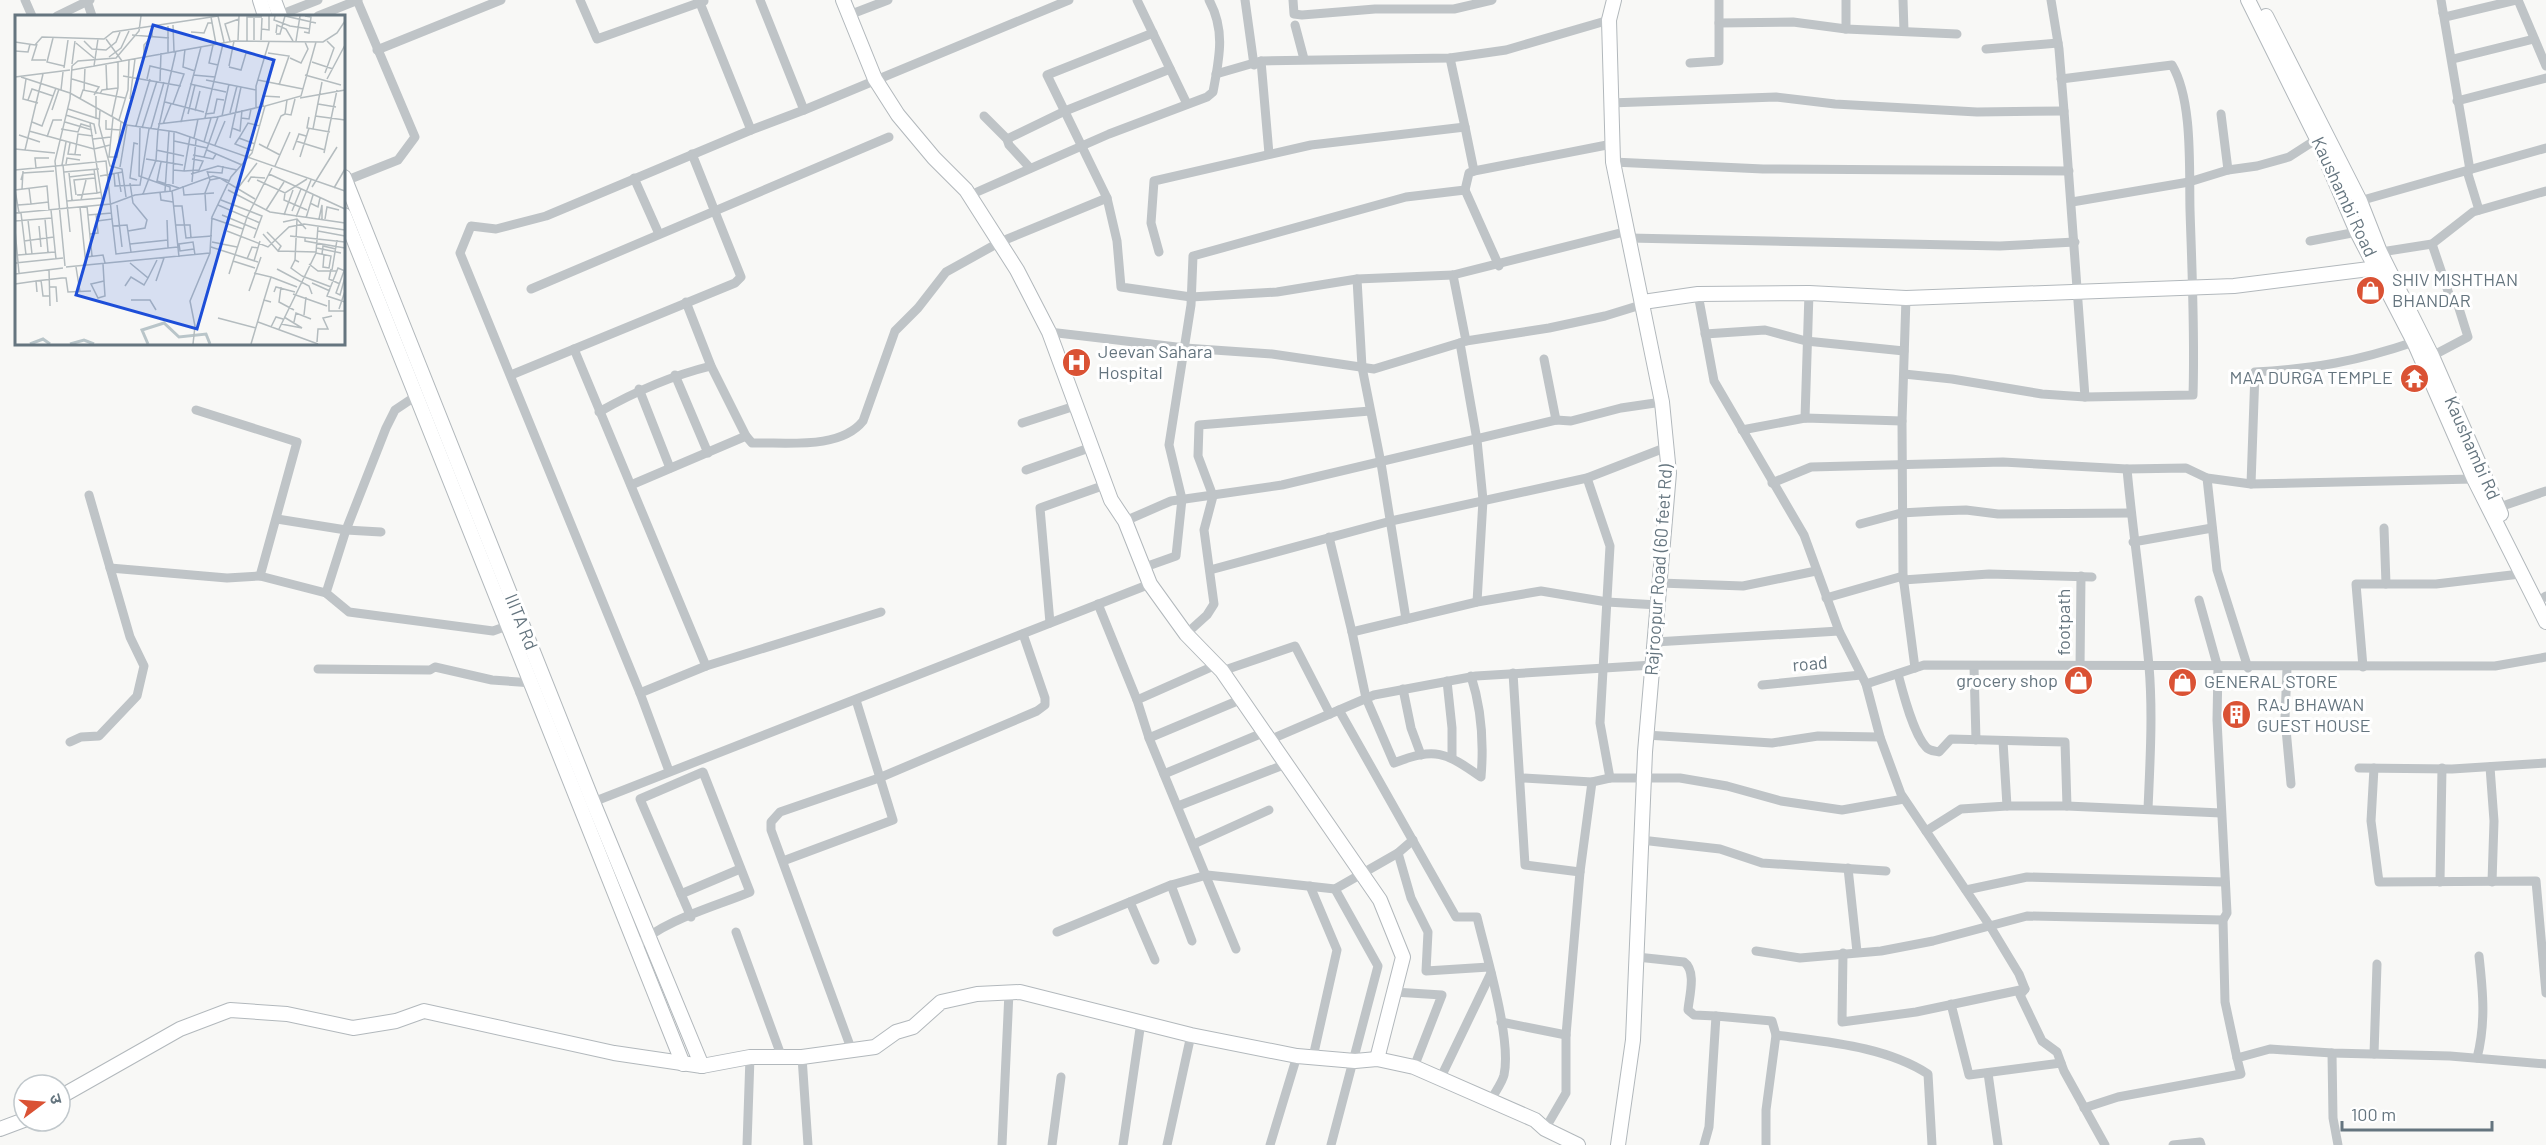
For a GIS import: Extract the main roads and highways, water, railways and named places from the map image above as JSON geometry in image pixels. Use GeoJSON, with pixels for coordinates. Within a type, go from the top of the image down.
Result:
{"type":"FeatureCollection","features":[{"type":"Feature","properties":{"kind":"place","name":"SHIV MISHTHAN BHANDAR"},"geometry":{"type":"Point","coordinates":[2371,290]}},
{"type":"Feature","properties":{"kind":"place","name":"Jeevan Sahara Hospital"},"geometry":{"type":"Point","coordinates":[1077,362]}},
{"type":"Feature","properties":{"kind":"place","name":"MAA DURGA TEMPLE"},"geometry":{"type":"Point","coordinates":[2414,378]}},
{"type":"Feature","properties":{"kind":"place","name":"grocery shop"},"geometry":{"type":"Point","coordinates":[2079,681]}},
{"type":"Feature","properties":{"kind":"place","name":"GENERAL STORE"},"geometry":{"type":"Point","coordinates":[2183,682]}},
{"type":"Feature","properties":{"kind":"place","name":"RAJ BHAWAN GUEST HOUSE"},"geometry":{"type":"Point","coordinates":[2236,715]}}]}
